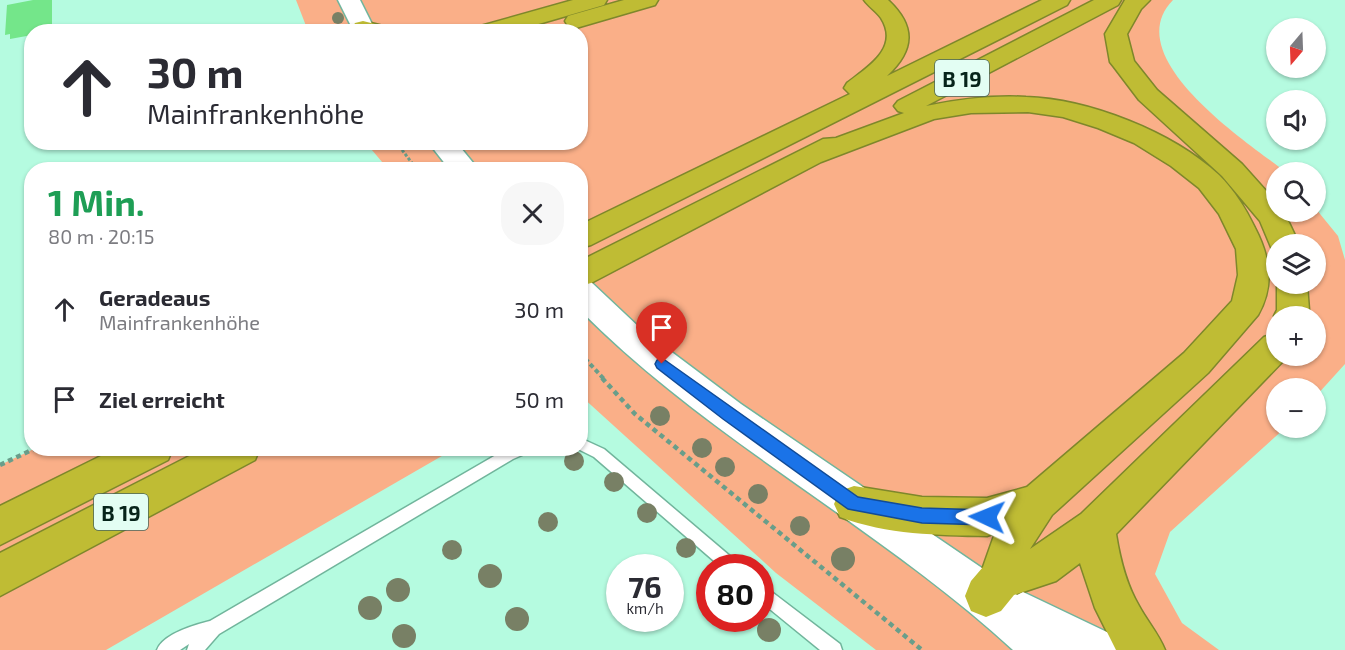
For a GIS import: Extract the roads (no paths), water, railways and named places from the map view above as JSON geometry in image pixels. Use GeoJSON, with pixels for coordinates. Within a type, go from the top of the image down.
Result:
{"type":"FeatureCollection","features":[{"type":"Feature","properties":{"kind":"highway"},"geometry":{"type":"LineString","coordinates":[[513,24],[596,0]]}},
{"type":"Feature","properties":{"kind":"highway"},"geometry":{"type":"LineString","coordinates":[[566,24],[647,0]]}},
{"type":"Feature","properties":{"kind":"highway"},"geometry":{"type":"LineString","coordinates":[[811,124],[886,64],[899,45],[894,20],[876,0]]}},
{"type":"Feature","properties":{"kind":"highway","name":"B 19"},"geometry":{"type":"LineString","coordinates":[[588,234],[1059,0]]}},
{"type":"Feature","properties":{"kind":"highway","name":"B 19"},"geometry":{"type":"LineString","coordinates":[[588,271],[1110,0]]}},
{"type":"Feature","properties":{"kind":"highway"},"geometry":{"type":"LineString","coordinates":[[1139,0],[1132,5],[1116,34],[1122,63],[1148,95],[1232,170],[1273,217],[1280,234]]}},
{"type":"Feature","properties":{"kind":"highway"},"geometry":{"type":"LineString","coordinates":[[814,155],[928,113],[971,105],[1028,104],[1066,110],[1107,122],[1143,137],[1181,160],[1209,182],[1232,210],[1251,249],[1254,275],[1247,306],[1196,363],[1038,502],[1010,545],[993,587]]}},
{"type":"Feature","properties":{"kind":"highway"},"geometry":{"type":"LineString","coordinates":[[993,587],[1041,567],[1095,528],[1266,356]]}},
{"type":"Feature","properties":{"kind":"highway","name":"B 19"},"geometry":{"type":"LineString","coordinates":[[0,526],[139,456]]}},
{"type":"Feature","properties":{"kind":"highway","name":"B 19"},"geometry":{"type":"LineString","coordinates":[[0,575],[227,456]]}},
{"type":"Feature","properties":{"kind":"highway"},"geometry":{"type":"LineString","coordinates":[[854,504],[922,516],[987,517],[1038,502]]}},
{"type":"Feature","properties":{"kind":"highway"},"geometry":{"type":"LineString","coordinates":[[1095,528],[1100,565],[1112,597],[1132,637],[1143,650]]}},
{"type":"Feature","properties":{"kind":"street"},"geometry":{"type":"LineString","coordinates":[[349,0],[365,24]]}},
{"type":"Feature","properties":{"kind":"street"},"geometry":{"type":"LineString","coordinates":[[448,150],[459,162]]}},
{"type":"Feature","properties":{"kind":"street"},"geometry":{"type":"LineString","coordinates":[[588,298],[629,338],[728,414],[854,504],[1095,650]]}},
{"type":"Feature","properties":{"kind":"street"},"geometry":{"type":"LineString","coordinates":[[993,587],[1046,650]]}},
{"type":"Feature","properties":{"kind":"lane"},"geometry":{"type":"LineString","coordinates":[[588,448],[599,453],[717,554]]}},
{"type":"Feature","properties":{"kind":"lane"},"geometry":{"type":"LineString","coordinates":[[165,650],[191,634],[213,628],[506,456]]}},
{"type":"Feature","properties":{"kind":"lane"},"geometry":{"type":"LineString","coordinates":[[774,603],[834,650]]}},
{"type":"Feature","properties":{"kind":"lane"},"geometry":{"type":"LineString","coordinates":[[195,650],[213,628]]}}]}
